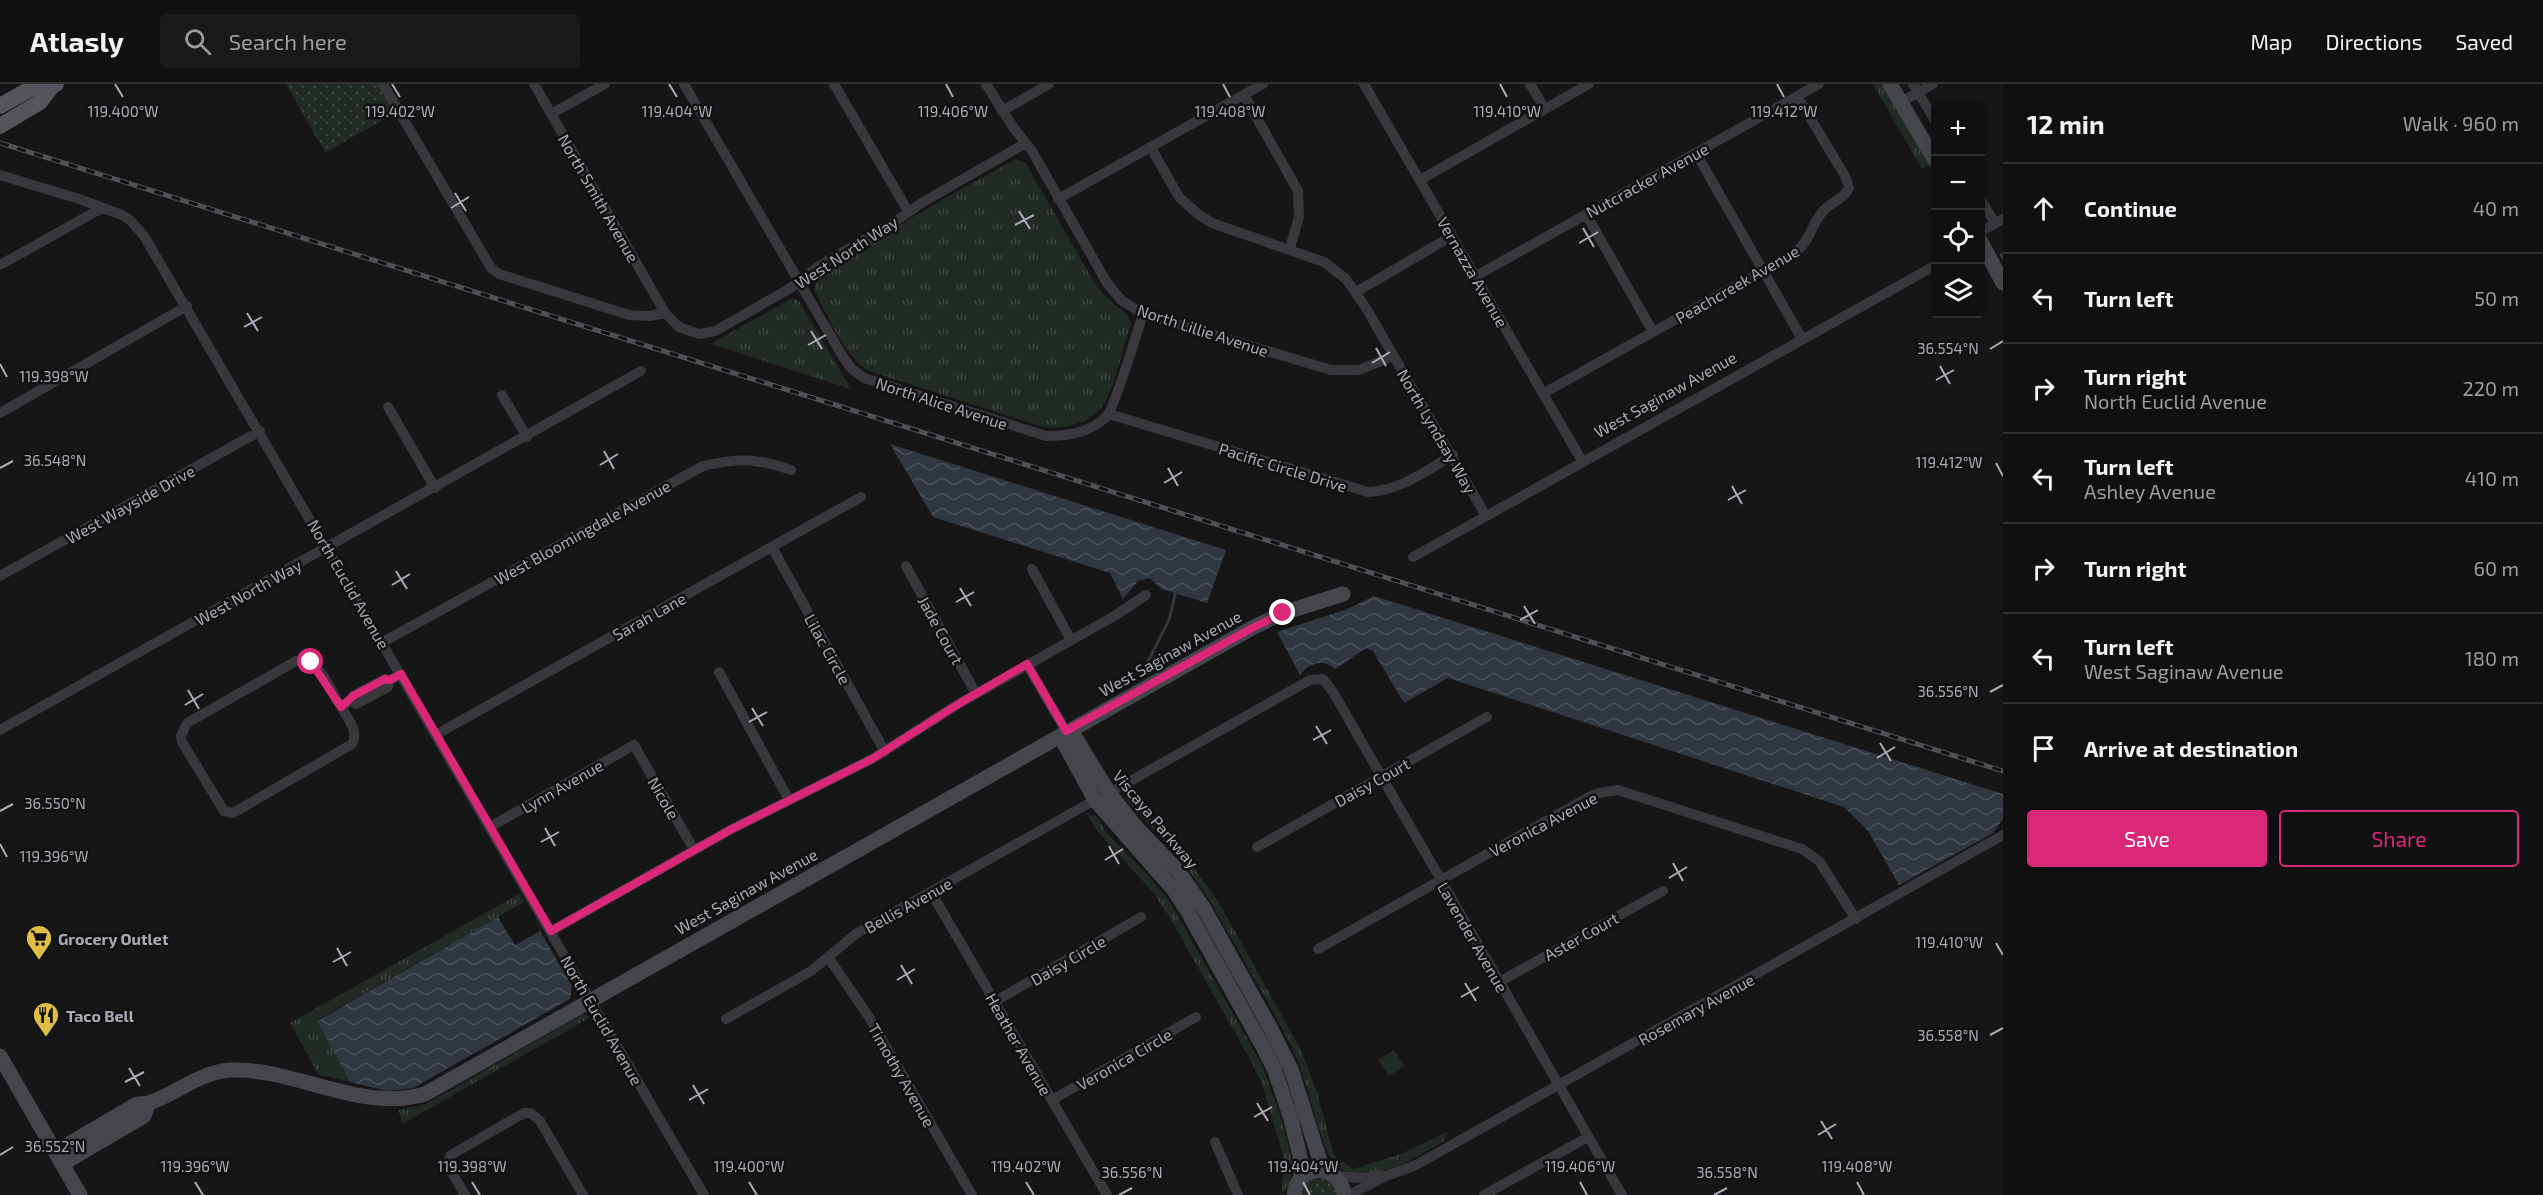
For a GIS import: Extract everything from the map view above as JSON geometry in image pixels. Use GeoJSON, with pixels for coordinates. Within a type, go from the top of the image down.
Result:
{"type":"FeatureCollection","features":[{"type":"Feature","properties":{"kind":"main road"},"geometry":{"type":"LineString","coordinates":[[0,106],[30,89],[54,85]]}},
{"type":"Feature","properties":{"kind":"main road"},"geometry":{"type":"LineString","coordinates":[[0,126],[40,102],[54,85]]}},
{"type":"Feature","properties":{"kind":"street"},"geometry":{"type":"LineString","coordinates":[[383,84],[491,268],[499,274],[629,315],[650,316],[665,313]]}},
{"type":"Feature","properties":{"kind":"street","name":"North Smith Avenue"},"geometry":{"type":"LineString","coordinates":[[534,84],[665,313]]}},
{"type":"Feature","properties":{"kind":"street"},"geometry":{"type":"LineString","coordinates":[[551,114],[605,84]]}},
{"type":"Feature","properties":{"kind":"street","name":"North Alice Avenue"},"geometry":{"type":"LineString","coordinates":[[684,84],[798,282],[852,369],[877,384],[1046,436],[1068,436],[1084,431],[1109,414]]}},
{"type":"Feature","properties":{"kind":"street"},"geometry":{"type":"LineString","coordinates":[[834,84],[908,211]]}},
{"type":"Feature","properties":{"kind":"street","name":"North Lillie Avenue"},"geometry":{"type":"LineString","coordinates":[[986,84],[1002,111],[1026,143],[1107,283],[1121,300],[1143,314],[1332,370],[1359,370],[1393,356]]}},
{"type":"Feature","properties":{"kind":"street"},"geometry":{"type":"LineString","coordinates":[[1002,111],[1049,84]]}},
{"type":"Feature","properties":{"kind":"street"},"geometry":{"type":"LineString","coordinates":[[1058,199],[1263,84]]}},
{"type":"Feature","properties":{"kind":"street","name":"Vernazza Avenue"},"geometry":{"type":"LineString","coordinates":[[1364,84],[1582,461]]}},
{"type":"Feature","properties":{"kind":"street"},"geometry":{"type":"LineString","coordinates":[[1530,84],[1545,109]]}},
{"type":"Feature","properties":{"kind":"street"},"geometry":{"type":"LineString","coordinates":[[1420,180],[1589,84]]}},
{"type":"Feature","properties":{"kind":"street","name":"Nutcracker Avenue"},"geometry":{"type":"LineString","coordinates":[[1476,276],[1819,84]]}},
{"type":"Feature","properties":{"kind":"street"},"geometry":{"type":"LineString","coordinates":[[1890,84],[1932,156]]}},
{"type":"Feature","properties":{"kind":"street"},"geometry":{"type":"LineString","coordinates":[[1901,102],[1916,88],[1933,84]]}},
{"type":"Feature","properties":{"kind":"street"},"geometry":{"type":"LineString","coordinates":[[1916,88],[1931,115]]}},
{"type":"Feature","properties":{"kind":"street"},"geometry":{"type":"LineString","coordinates":[[1244,95],[1298,191],[1299,217],[1290,248]]}},
{"type":"Feature","properties":{"kind":"street","name":"Peachcreek Avenue"},"geometry":{"type":"LineString","coordinates":[[1544,393],[1796,252],[1804,245],[1823,211],[1843,197],[1849,188],[1845,176],[1797,96]]}},
{"type":"Feature","properties":{"kind":"street","name":"West North Way"},"geometry":{"type":"LineString","coordinates":[[665,313],[679,327],[700,334],[708,333],[798,282],[819,266],[908,211],[1026,143]]}},
{"type":"Feature","properties":{"kind":"street","name":"North Lyndsay Way"},"geometry":{"type":"LineString","coordinates":[[1151,148],[1179,197],[1199,215],[1224,228],[1290,248],[1335,268],[1356,292],[1453,455],[1486,516]]}},
{"type":"Feature","properties":{"kind":"street"},"geometry":{"type":"LineString","coordinates":[[1696,153],[1802,339]]}},
{"type":"Feature","properties":{"kind":"street","name":"North Euclid Avenue"},"geometry":{"type":"LineString","coordinates":[[0,175],[122,215],[136,227],[187,306],[704,1195]]}},
{"type":"Feature","properties":{"kind":"street"},"geometry":{"type":"LineString","coordinates":[[1985,205],[1999,221],[1985,229]]}},
{"type":"Feature","properties":{"kind":"street"},"geometry":{"type":"LineString","coordinates":[[0,265],[102,208]]}},
{"type":"Feature","properties":{"kind":"street"},"geometry":{"type":"LineString","coordinates":[[1586,214],[1653,332]]}},
{"type":"Feature","properties":{"kind":"street"},"geometry":{"type":"LineString","coordinates":[[1356,292],[1452,236]]}},
{"type":"Feature","properties":{"kind":"street"},"geometry":{"type":"LineString","coordinates":[[1985,249],[2003,283]]}},
{"type":"Feature","properties":{"kind":"street","name":"West Saginaw Avenue"},"geometry":{"type":"LineString","coordinates":[[1413,557],[1931,267]]}},
{"type":"Feature","properties":{"kind":"street"},"geometry":{"type":"LineString","coordinates":[[0,413],[187,306]]}},
{"type":"Feature","properties":{"kind":"street"},"geometry":{"type":"LineString","coordinates":[[1109,414],[1143,314]]}},
{"type":"Feature","properties":{"kind":"street","name":"West North Way"},"geometry":{"type":"LineString","coordinates":[[0,729],[527,437],[641,371]]}},
{"type":"Feature","properties":{"kind":"street"},"geometry":{"type":"LineString","coordinates":[[502,395],[527,437]]}},
{"type":"Feature","properties":{"kind":"street"},"geometry":{"type":"LineString","coordinates":[[388,407],[435,488]]}},
{"type":"Feature","properties":{"kind":"street","name":"Pacific Circle Drive"},"geometry":{"type":"LineString","coordinates":[[1109,414],[1368,492],[1396,487],[1453,455]]}},
{"type":"Feature","properties":{"kind":"street","name":"West Wayside Drive"},"geometry":{"type":"LineString","coordinates":[[0,576],[260,431]]}},
{"type":"Feature","properties":{"kind":"street","name":"West Bloomingdale Avenue"},"geometry":{"type":"LineString","coordinates":[[383,642],[702,466],[749,459],[772,463],[791,470]]}},
{"type":"Feature","properties":{"kind":"street","name":"Sarah Lane"},"geometry":{"type":"LineString","coordinates":[[437,734],[861,497]]}},
{"type":"Feature","properties":{"kind":"street","name":"Lilac Circle"},"geometry":{"type":"LineString","coordinates":[[772,547],[885,752]]}},
{"type":"Feature","properties":{"kind":"street","name":"Jade Court"},"geometry":{"type":"LineString","coordinates":[[906,566],[976,694]]}},
{"type":"Feature","properties":{"kind":"street"},"geometry":{"type":"LineString","coordinates":[[1032,569],[1071,640]]}},
{"type":"Feature","properties":{"kind":"street","name":"West Saginaw Avenue"},"geometry":{"type":"LineString","coordinates":[[59,1158],[137,1104],[148,1105],[195,1079],[231,1070],[282,1077],[379,1099],[411,1098],[425,1094],[589,999],[1267,620],[1343,594]]}},
{"type":"Feature","properties":{"kind":"street"},"geometry":{"type":"LineString","coordinates":[[551,931],[694,850],[885,752],[976,694],[1146,595]]}},
{"type":"Feature","properties":{"kind":"street"},"geometry":{"type":"LineString","coordinates":[[304,659],[315,665],[345,704],[356,737],[352,744],[233,813],[224,811],[182,742],[181,736],[187,723],[296,661],[304,659]]}},
{"type":"Feature","properties":{"kind":"street"},"geometry":{"type":"LineString","coordinates":[[1027,664],[1066,731]]}},
{"type":"Feature","properties":{"kind":"street"},"geometry":{"type":"LineString","coordinates":[[719,672],[789,800]]}},
{"type":"Feature","properties":{"kind":"street"},"geometry":{"type":"LineString","coordinates":[[345,704],[353,696],[385,679],[390,680],[401,674]]}},
{"type":"Feature","properties":{"kind":"street","name":"Bellis Avenue"},"geometry":{"type":"LineString","coordinates":[[726,1019],[800,978],[857,933],[1310,680],[1323,680]]}},
{"type":"Feature","properties":{"kind":"street","name":"Lavender Avenue"},"geometry":{"type":"LineString","coordinates":[[1323,680],[1333,692],[1622,1195]]}},
{"type":"Feature","properties":{"kind":"street","name":"Daisy Court"},"geometry":{"type":"LineString","coordinates":[[1257,847],[1487,717]]}},
{"type":"Feature","properties":{"kind":"street","name":"Viscaya Parkway"},"geometry":{"type":"LineString","coordinates":[[1066,731],[1076,737],[1102,797],[1130,841],[1158,870],[1188,912],[1275,1071],[1292,1119],[1302,1165],[1301,1177]]}},
{"type":"Feature","properties":{"kind":"street","name":"Lynn Avenue"},"geometry":{"type":"LineString","coordinates":[[490,827],[634,745]]}},
{"type":"Feature","properties":{"kind":"street","name":"Nicole"},"geometry":{"type":"LineString","coordinates":[[634,745],[694,850]]}},
{"type":"Feature","properties":{"kind":"street","name":"Veronica Avenue"},"geometry":{"type":"LineString","coordinates":[[1318,949],[1589,798],[1599,793],[1618,790],[1802,849],[1820,861],[1856,920]]}},
{"type":"Feature","properties":{"kind":"street","name":"Viscaya Parkway"},"geometry":{"type":"LineString","coordinates":[[1102,797],[1178,871],[1203,907],[1284,1053],[1329,1173],[1343,1185],[1346,1195]]}},
{"type":"Feature","properties":{"kind":"street","name":"Rosemary Avenue"},"geometry":{"type":"LineString","coordinates":[[1346,1195],[1416,1165],[1856,920],[2003,835]]}},
{"type":"Feature","properties":{"kind":"street"},"geometry":{"type":"LineString","coordinates":[[1158,870],[1168,874],[1193,908],[1203,907]]}},
{"type":"Feature","properties":{"kind":"street","name":"Aster Court"},"geometry":{"type":"LineString","coordinates":[[1499,982],[1664,891]]}},
{"type":"Feature","properties":{"kind":"street","name":"Heather Avenue"},"geometry":{"type":"LineString","coordinates":[[931,892],[1107,1195]]}},
{"type":"Feature","properties":{"kind":"street","name":"Daisy Circle"},"geometry":{"type":"LineString","coordinates":[[994,1002],[1141,917]]}},
{"type":"Feature","properties":{"kind":"street","name":"Timothy Avenue"},"geometry":{"type":"LineString","coordinates":[[828,957],[869,1017],[972,1195]]}},
{"type":"Feature","properties":{"kind":"street","name":"Veronica Circle"},"geometry":{"type":"LineString","coordinates":[[1052,1100],[1197,1017]]}},
{"type":"Feature","properties":{"kind":"street"},"geometry":{"type":"LineString","coordinates":[[0,1056],[80,1195]]}},
{"type":"Feature","properties":{"kind":"street"},"geometry":{"type":"LineString","coordinates":[[465,1195],[451,1171],[449,1160],[457,1151],[518,1116],[531,1113],[540,1121],[584,1195]]}},
{"type":"Feature","properties":{"kind":"street"},"geometry":{"type":"LineString","coordinates":[[1484,1195],[1588,1137]]}},
{"type":"Feature","properties":{"kind":"street"},"geometry":{"type":"LineString","coordinates":[[1215,1142],[1238,1195]]}},
{"type":"Feature","properties":{"kind":"street"},"geometry":{"type":"LineString","coordinates":[[1293,1194],[1301,1177],[1311,1171],[1329,1173]]}},
{"type":"Feature","properties":{"kind":"street","name":"Rosemary Avenue"},"geometry":{"type":"LineString","coordinates":[[1329,1173],[1386,1176]]}},
{"type":"Feature","properties":{"kind":"green space"},"geometry":{"type":"Polygon","coordinates":[[[286,84],[378,84],[395,113],[325,153],[286,84]]]}},
{"type":"Feature","properties":{"kind":"green space"},"geometry":{"type":"Polygon","coordinates":[[[1873,84],[1882,84],[1929,165],[1922,169],[1873,84]]]}},
{"type":"Feature","properties":{"kind":"green space"},"geometry":{"type":"Polygon","coordinates":[[[1016,159],[1025,162],[1094,282],[1105,297],[1127,314],[1131,323],[1115,379],[1102,407],[1097,413],[1083,421],[1067,426],[1043,427],[869,371],[851,355],[844,345],[814,290],[816,281],[822,272],[938,202],[1016,159]]]}},
{"type":"Feature","properties":{"kind":"green space"},"geometry":{"type":"Polygon","coordinates":[[[789,300],[799,301],[851,389],[711,344],[789,300]]]}},
{"type":"Feature","properties":{"kind":"green space"},"geometry":{"type":"Polygon","coordinates":[[[1129,790],[1184,854],[1218,901],[1301,1050],[1317,1093],[1334,1155],[1353,1169],[1401,1154],[1448,1131],[1444,1141],[1407,1162],[1379,1172],[1352,1173],[1339,1168],[1333,1162],[1321,1135],[1297,1059],[1275,1015],[1204,892],[1172,850],[1126,799],[1129,790]]]}},
{"type":"Feature","properties":{"kind":"green space"},"geometry":{"type":"Polygon","coordinates":[[[1087,814],[1096,816],[1108,834],[1170,902],[1261,1063],[1279,1111],[1293,1164],[1290,1184],[1281,1195],[1285,1162],[1262,1083],[1169,916],[1151,890],[1099,833],[1087,814]]]}},
{"type":"Feature","properties":{"kind":"green space"},"geometry":{"type":"Polygon","coordinates":[[[519,894],[524,902],[317,1020],[350,1082],[318,1074],[290,1023],[519,894]]]}},
{"type":"Feature","properties":{"kind":"green space"},"geometry":{"type":"Polygon","coordinates":[[[583,1014],[591,1017],[402,1124],[399,1110],[425,1104],[437,1098],[583,1014]]]}},
{"type":"Feature","properties":{"kind":"green space"},"geometry":{"type":"Polygon","coordinates":[[[1394,1050],[1405,1066],[1389,1076],[1378,1060],[1394,1050]]]}},
{"type":"Feature","properties":{"kind":"green space"},"geometry":{"type":"Polygon","coordinates":[[[1315,1176],[1331,1180],[1338,1195],[1300,1195],[1304,1184],[1315,1176]]]}},
{"type":"Feature","properties":{"kind":"water"},"geometry":{"type":"Polygon","coordinates":[[[890,444],[1226,550],[1207,603],[1161,589],[1150,578],[1138,581],[1123,599],[1110,573],[933,517],[890,444]]]}},
{"type":"Feature","properties":{"kind":"water"},"geometry":{"type":"Polygon","coordinates":[[[1374,596],[2003,794],[2003,819],[1993,833],[1899,885],[1868,831],[1844,807],[1448,678],[1404,703],[1373,651],[1366,648],[1335,669],[1326,664],[1316,663],[1300,675],[1277,632],[1345,610],[1374,596]]]}},
{"type":"Feature","properties":{"kind":"water"},"geometry":{"type":"Polygon","coordinates":[[[498,917],[515,945],[540,931],[572,986],[570,999],[413,1088],[387,1091],[350,1082],[317,1021],[498,917]]]}},
{"type":"Feature","properties":{"kind":"waterway"},"geometry":{"type":"LineString","coordinates":[[2001,254],[2003,258]]}},
{"type":"Feature","properties":{"kind":"waterway"},"geometry":{"type":"LineString","coordinates":[[1140,677],[1169,620],[1176,591]]}},
{"type":"Feature","properties":{"kind":"railway"},"geometry":{"type":"LineString","coordinates":[[0,143],[2003,771]]}},
{"type":"Feature","properties":{"kind":"place","name":"Grocery Outlet"},"geometry":{"type":"Point","coordinates":[39,961]}},
{"type":"Feature","properties":{"kind":"place","name":"Taco Bell"},"geometry":{"type":"Point","coordinates":[46,1038]}},
{"type":"Feature","properties":{"kind":"route"},"geometry":{"type":"LineString","coordinates":[[311,662],[341,707],[353,696],[385,679],[390,680],[401,674],[551,931],[730,830],[885,752],[941,714],[1027,664],[1066,731],[1283,613]]}}]}
